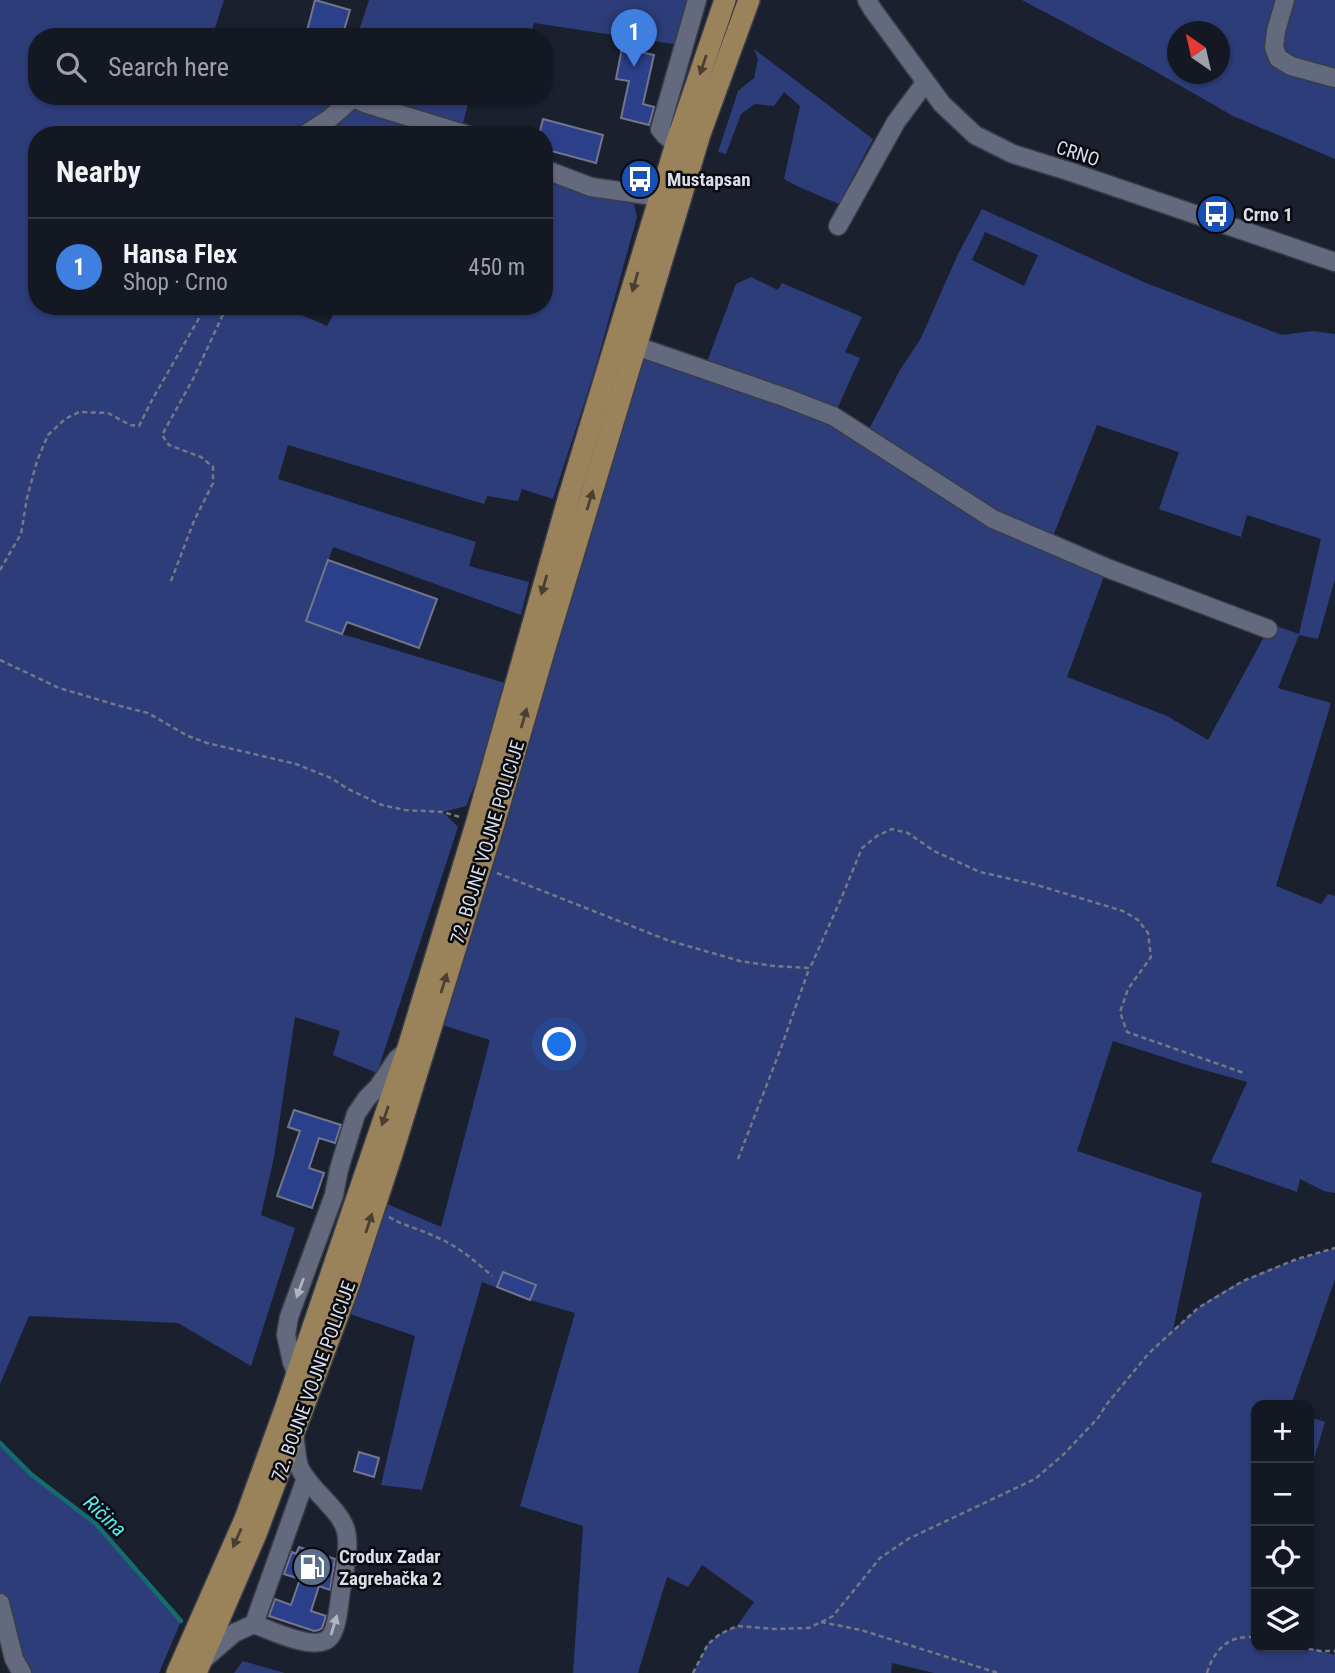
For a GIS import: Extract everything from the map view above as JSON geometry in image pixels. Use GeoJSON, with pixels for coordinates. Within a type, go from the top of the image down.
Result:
{"type":"FeatureCollection","features":[{"type":"Feature","properties":{"kind":"main road","name":"72. BOJNE VOJNE POLICIJE"},"geometry":{"type":"LineString","coordinates":[[177,1673],[245,1519],[407,1051],[477,821],[569,496],[676,144],[724,0]]}},
{"type":"Feature","properties":{"kind":"main road","name":"72. BOJNE VOJNE POLICIJE"},"geometry":{"type":"LineString","coordinates":[[198,1668],[256,1534],[348,1288],[480,867],[700,134],[748,0]]}},
{"type":"Feature","properties":{"kind":"street"},"geometry":{"type":"LineString","coordinates":[[676,144],[660,129],[697,0]]}},
{"type":"Feature","properties":{"kind":"street","name":"CRNO"},"geometry":{"type":"LineString","coordinates":[[867,0],[925,83],[942,104],[975,135],[1013,154],[1335,262]]}},
{"type":"Feature","properties":{"kind":"street"},"geometry":{"type":"LineString","coordinates":[[1285,0],[1274,47],[1278,58],[1291,66],[1335,78]]}},
{"type":"Feature","properties":{"kind":"street"},"geometry":{"type":"LineString","coordinates":[[838,226],[897,122],[925,83]]}},
{"type":"Feature","properties":{"kind":"street"},"geometry":{"type":"LineString","coordinates":[[318,126],[343,105]]}},
{"type":"Feature","properties":{"kind":"street"},"geometry":{"type":"LineString","coordinates":[[369,105],[438,126]]}},
{"type":"Feature","properties":{"kind":"street"},"geometry":{"type":"LineString","coordinates":[[553,172],[591,187],[660,197]]}},
{"type":"Feature","properties":{"kind":"street"},"geometry":{"type":"LineString","coordinates":[[636,346],[833,416],[993,519],[1107,568],[1268,629]]}},
{"type":"Feature","properties":{"kind":"street"},"geometry":{"type":"LineString","coordinates":[[198,1668],[234,1633],[254,1624],[295,1640],[312,1642],[328,1639],[332,1635],[337,1620],[346,1556],[346,1532],[340,1519],[299,1466],[294,1434]]}},
{"type":"Feature","properties":{"kind":"street"},"geometry":{"type":"LineString","coordinates":[[254,1624],[306,1478]]}},
{"type":"Feature","properties":{"kind":"street"},"geometry":{"type":"LineString","coordinates":[[0,1603],[14,1659],[22,1673]]}},
{"type":"Feature","properties":{"kind":"path"},"geometry":{"type":"LineString","coordinates":[[0,570],[21,534],[37,461],[48,435],[65,419],[79,412],[108,413],[130,425],[139,426],[201,315]]}},
{"type":"Feature","properties":{"kind":"path"},"geometry":{"type":"LineString","coordinates":[[171,581],[194,521],[213,483],[214,467],[201,457],[169,444],[162,435],[193,379],[223,315]]}},
{"type":"Feature","properties":{"kind":"path"},"geometry":{"type":"LineString","coordinates":[[0,660],[59,688],[148,713],[188,736],[296,764],[331,778],[382,805],[405,810],[443,812],[477,821]]}},
{"type":"Feature","properties":{"kind":"path"},"geometry":{"type":"LineString","coordinates":[[738,1158],[810,968],[862,848],[877,835],[892,829],[908,832],[934,851],[980,872],[1037,885],[1123,911],[1138,920],[1148,933],[1150,957],[1128,989],[1121,1012],[1127,1032],[1244,1073]]}},
{"type":"Feature","properties":{"kind":"path"},"geometry":{"type":"LineString","coordinates":[[480,867],[667,940],[740,961],[810,968]]}},
{"type":"Feature","properties":{"kind":"path"},"geometry":{"type":"LineString","coordinates":[[373,1209],[404,1226],[435,1236],[460,1249],[492,1276]]}},
{"type":"Feature","properties":{"kind":"path"},"geometry":{"type":"LineString","coordinates":[[693,1673],[708,1644],[720,1634],[737,1626],[809,1628],[833,1616],[880,1558],[908,1539],[1035,1479],[1064,1454],[1098,1418],[1149,1353],[1198,1308],[1243,1280],[1335,1248]]}},
{"type":"Feature","properties":{"kind":"path"},"geometry":{"type":"LineString","coordinates":[[821,1622],[861,1630],[999,1673]]}},
{"type":"Feature","properties":{"kind":"path"},"geometry":{"type":"LineString","coordinates":[[1207,1673],[1216,1651],[1235,1638],[1251,1637]]}},
{"type":"Feature","properties":{"kind":"path"},"geometry":{"type":"LineString","coordinates":[[1314,1650],[1335,1651]]}},
{"type":"Feature","properties":{"kind":"shaded area"},"geometry":{"type":"Polygon","coordinates":[[[0,0],[224,0],[215,28],[28,28],[28,105],[468,105],[462,126],[28,126],[28,315],[302,315],[327,326],[333,315],[553,315],[553,171],[631,192],[637,217],[593,376],[553,499],[522,489],[518,501],[487,496],[484,504],[288,445],[278,479],[476,542],[469,566],[529,582],[521,615],[333,547],[306,621],[515,686],[466,806],[443,812],[458,827],[377,1073],[333,1055],[340,1031],[295,1017],[274,1157],[261,1215],[295,1228],[251,1366],[178,1323],[29,1316],[0,1384],[0,0]]]}},
{"type":"Feature","properties":{"kind":"shaded area"},"geometry":{"type":"Polygon","coordinates":[[[369,0],[687,0],[680,45],[534,23],[533,28],[360,28],[369,0]]]}},
{"type":"Feature","properties":{"kind":"shaded area"},"geometry":{"type":"Polygon","coordinates":[[[1022,0],[1335,0],[1335,159],[1233,116],[1177,84],[1230,84],[1230,21],[1167,21],[1167,78],[1022,0]]]}},
{"type":"Feature","properties":{"kind":"shaded area"},"geometry":{"type":"Polygon","coordinates":[[[754,49],[873,139],[839,204],[784,179],[800,106],[784,92],[774,106],[755,104],[741,114],[726,154],[718,152],[738,91],[754,78],[758,59],[754,49]]]}},
{"type":"Feature","properties":{"kind":"shaded area"},"geometry":{"type":"Polygon","coordinates":[[[982,209],[1146,283],[1282,335],[1313,331],[1335,334],[1335,579],[1318,639],[1299,635],[1278,688],[1331,703],[1276,886],[1321,904],[1328,894],[1335,896],[1335,1193],[1324,1191],[1300,1179],[1297,1192],[1211,1162],[1247,1082],[1113,1041],[1077,1151],[1202,1193],[1173,1330],[1212,1298],[1245,1280],[1335,1248],[1335,1279],[1293,1400],[1251,1400],[1251,1652],[1314,1652],[1314,1649],[1335,1655],[1335,1673],[934,1673],[892,1663],[891,1673],[693,1673],[708,1644],[720,1634],[737,1626],[754,1602],[702,1565],[688,1587],[667,1577],[638,1673],[573,1673],[583,1526],[520,1506],[575,1313],[482,1282],[422,1490],[381,1485],[415,1336],[350,1314],[385,1203],[441,1227],[490,1040],[442,1025],[491,870],[644,348],[704,370],[736,284],[751,277],[778,290],[782,283],[862,317],[845,352],[860,358],[834,416],[866,435],[900,370],[921,338],[958,254],[982,209]],[[985,232],[972,260],[1024,286],[1038,255],[985,232]],[[1097,425],[1050,544],[1107,568],[1067,677],[1167,716],[1208,740],[1271,624],[1299,634],[1321,539],[1247,515],[1241,537],[1159,509],[1179,452],[1097,425]]]}},
{"type":"Feature","properties":{"kind":"shaded area"},"geometry":{"type":"Polygon","coordinates":[[[1314,1419],[1325,1422],[1314,1459],[1314,1419]]]}},
{"type":"Feature","properties":{"kind":"shaded area"},"geometry":{"type":"Polygon","coordinates":[[[0,1443],[32,1475],[96,1524],[181,1621],[159,1673],[22,1673],[0,1627],[0,1443]]]}},
{"type":"Feature","properties":{"kind":"shaded area"},"geometry":{"type":"Polygon","coordinates":[[[243,1661],[285,1673],[234,1673],[243,1661]]]}},
{"type":"Feature","properties":{"kind":"building"},"geometry":{"type":"Polygon","coordinates":[[[315,0],[350,10],[345,28],[308,28],[315,0]]]}},
{"type":"Feature","properties":{"kind":"building"},"geometry":{"type":"Polygon","coordinates":[[[622,48],[654,55],[643,104],[654,107],[649,125],[621,118],[629,81],[616,79],[622,48]]]}},
{"type":"Feature","properties":{"kind":"building"},"geometry":{"type":"Polygon","coordinates":[[[543,119],[603,135],[596,163],[553,151],[553,126],[541,126],[543,119]]]}},
{"type":"Feature","properties":{"kind":"building"},"geometry":{"type":"Polygon","coordinates":[[[328,560],[437,599],[419,648],[347,622],[342,634],[306,621],[328,560]]]}},
{"type":"Feature","properties":{"kind":"building"},"geometry":{"type":"Polygon","coordinates":[[[294,1110],[341,1125],[335,1143],[319,1138],[309,1168],[324,1173],[312,1208],[277,1196],[300,1131],[288,1127],[294,1110]]]}},
{"type":"Feature","properties":{"kind":"building"},"geometry":{"type":"Polygon","coordinates":[[[503,1272],[536,1285],[530,1300],[497,1287],[503,1272]]]}},
{"type":"Feature","properties":{"kind":"building"},"geometry":{"type":"Polygon","coordinates":[[[359,1452],[379,1458],[374,1477],[354,1471],[359,1452]]]}},
{"type":"Feature","properties":{"kind":"building"},"geometry":{"type":"Polygon","coordinates":[[[299,1547],[335,1559],[330,1590],[319,1586],[311,1611],[326,1616],[319,1630],[314,1631],[269,1616],[275,1599],[291,1605],[300,1579],[284,1574],[292,1552],[296,1554],[299,1547]]]}},
{"type":"Feature","properties":{"kind":"waterway","name":"Ričina"},"geometry":{"type":"LineString","coordinates":[[0,1443],[32,1475],[96,1524],[181,1621]]}},
{"type":"Feature","properties":{"kind":"place","name":"Hansa Flex"},"geometry":{"type":"Point","coordinates":[634,67]}},
{"type":"Feature","properties":{"kind":"place","name":"Mustapsan"},"geometry":{"type":"Point","coordinates":[640,179]}},
{"type":"Feature","properties":{"kind":"place","name":"Crno 1"},"geometry":{"type":"Point","coordinates":[1216,214]}},
{"type":"Feature","properties":{"kind":"place","name":"Crodux Zadar Zagrebačka 2"},"geometry":{"type":"Point","coordinates":[312,1567]}}]}
